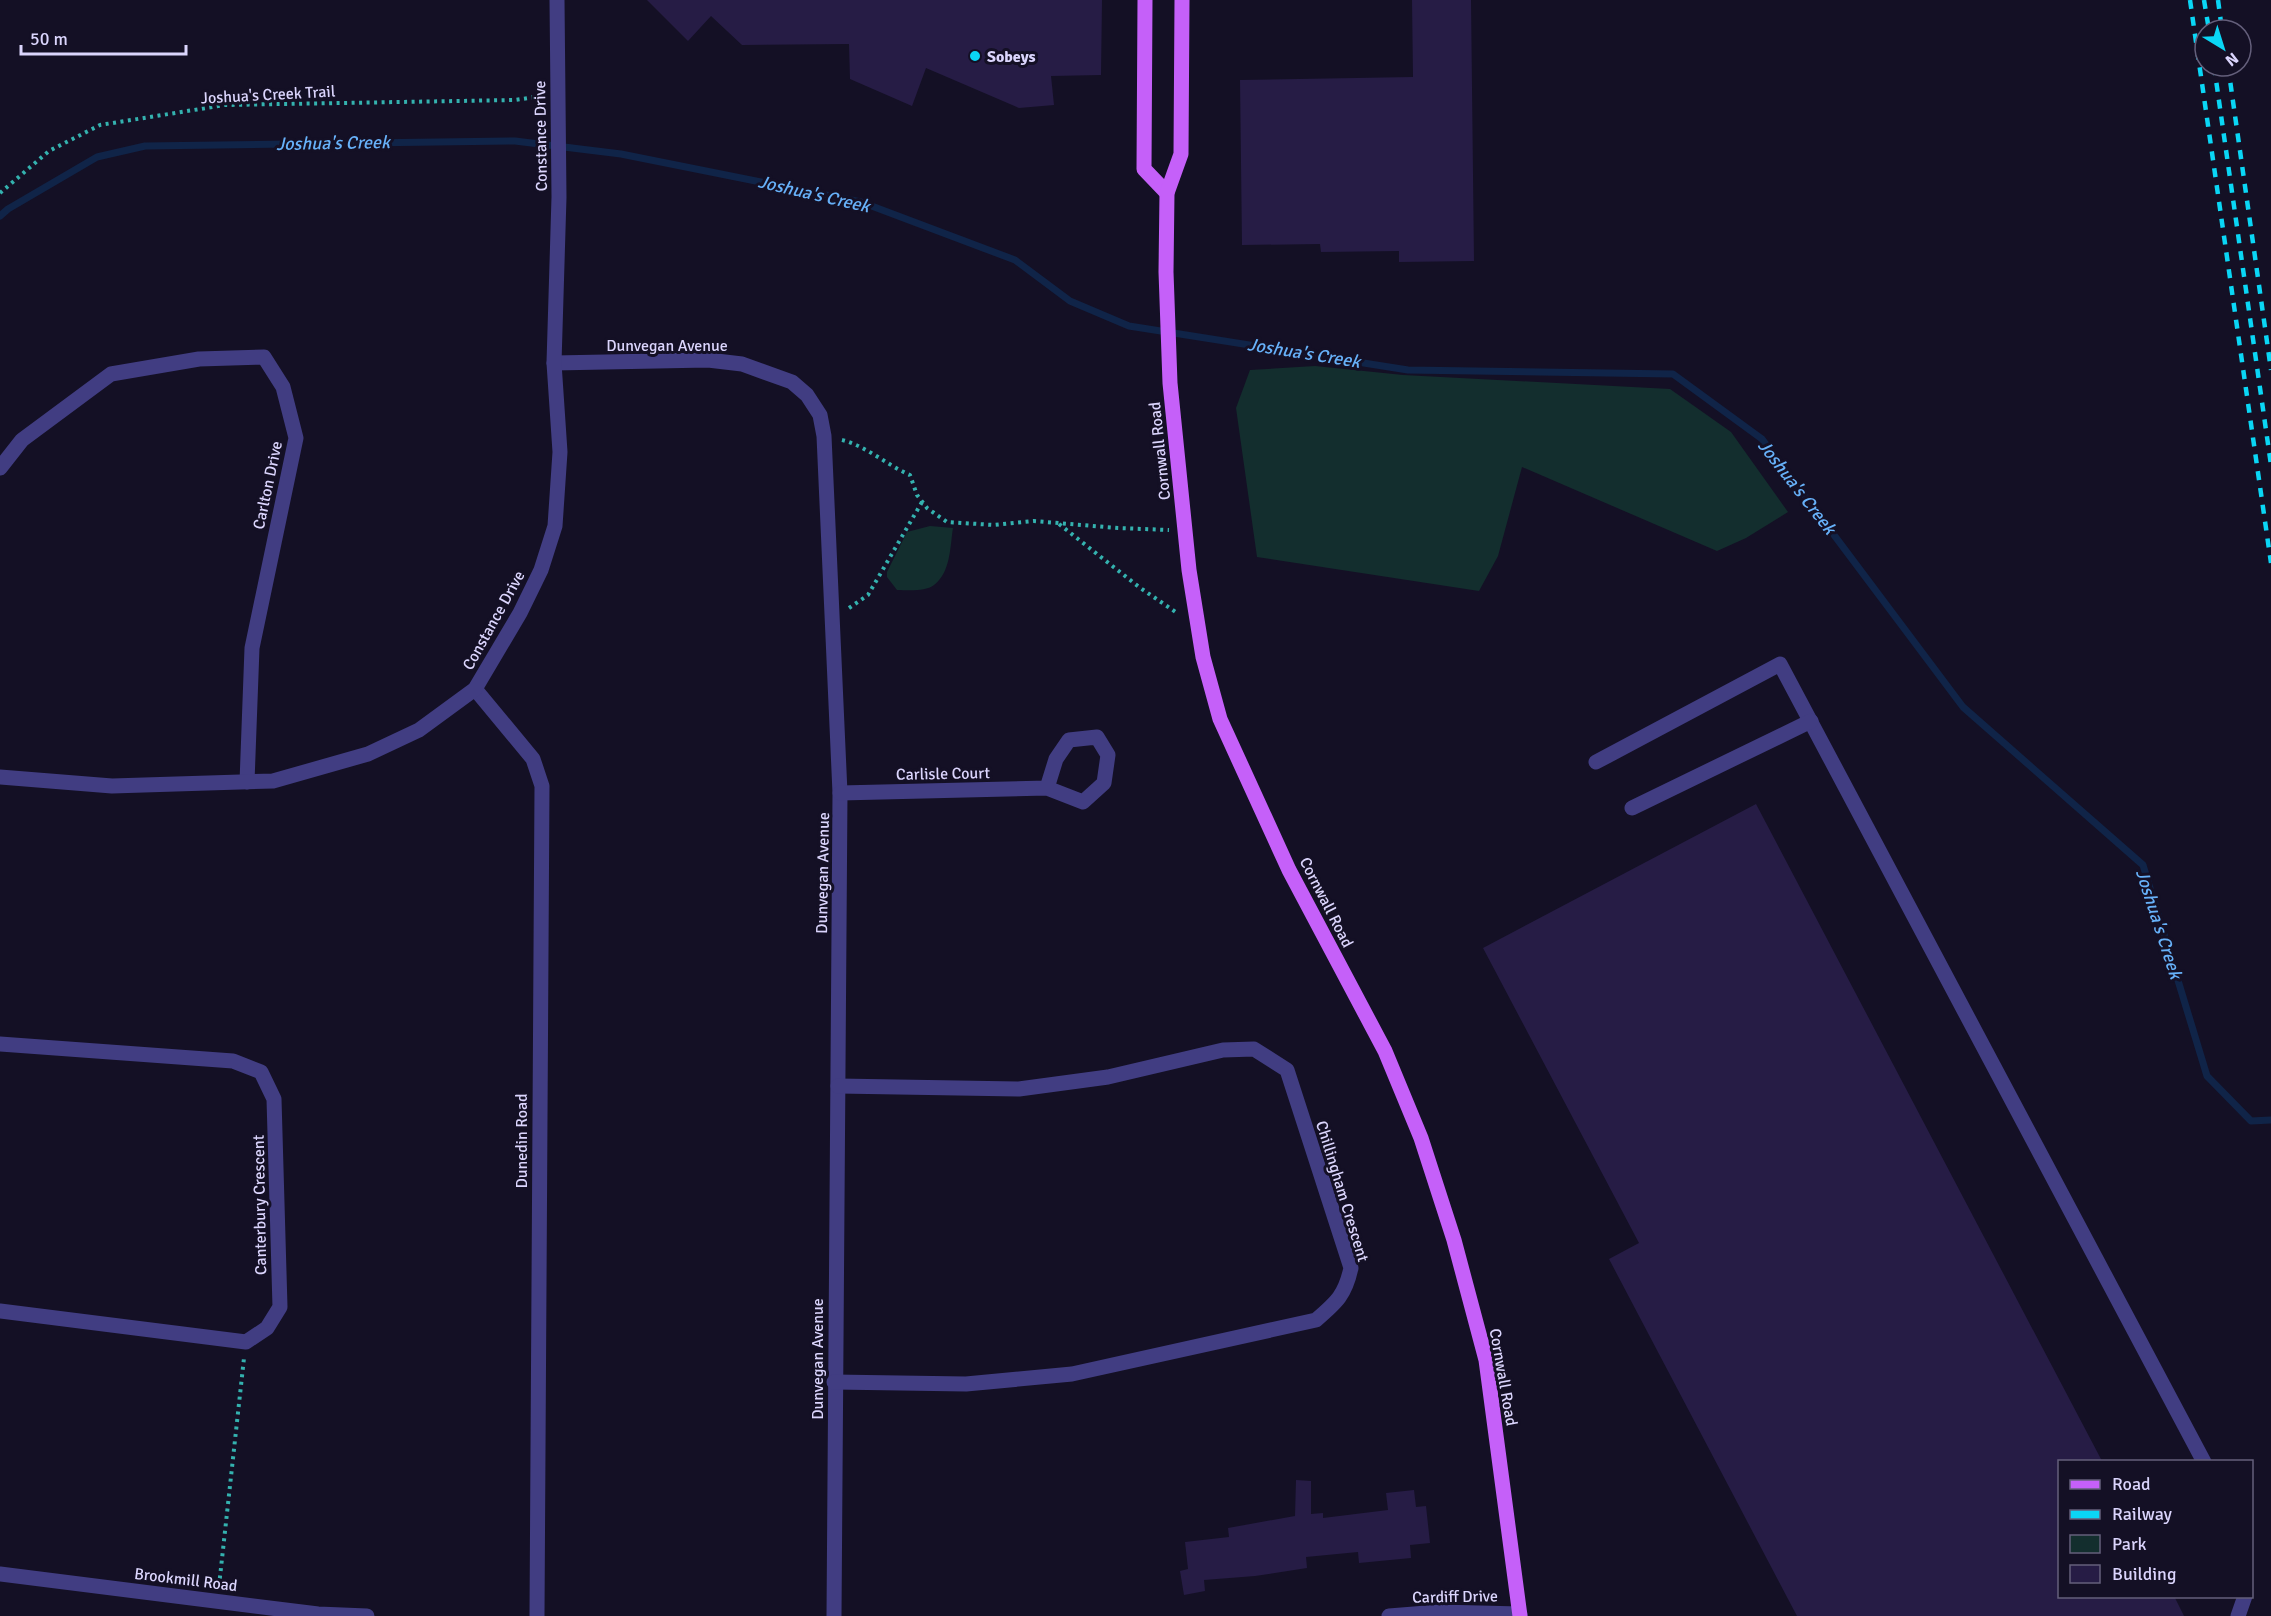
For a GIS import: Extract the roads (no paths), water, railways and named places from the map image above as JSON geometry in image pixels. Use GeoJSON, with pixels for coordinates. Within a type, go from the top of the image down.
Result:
{"type":"FeatureCollection","features":[{"type":"Feature","properties":{"kind":"main road"},"geometry":{"type":"LineString","coordinates":[[1145,0],[1144,169],[1167,193]]}},
{"type":"Feature","properties":{"kind":"main road","name":"Cornwall Road"},"geometry":{"type":"LineString","coordinates":[[1182,0],[1181,154],[1167,193],[1166,272],[1170,382],[1185,530],[1203,657],[1220,719],[1289,870],[1385,1052],[1421,1138],[1454,1240],[1486,1360],[1520,1615]]}},
{"type":"Feature","properties":{"kind":"street","name":"Constance Drive"},"geometry":{"type":"LineString","coordinates":[[0,777],[112,786],[273,781],[368,754],[419,730],[475,689],[520,613],[541,570],[555,526],[560,452],[554,363],[559,197],[557,0]]}},
{"type":"Feature","properties":{"kind":"street","name":"Carlton Drive"},"geometry":{"type":"LineString","coordinates":[[0,468],[22,440],[111,374],[199,359],[264,357],[283,387],[296,438],[252,648],[247,782]]}},
{"type":"Feature","properties":{"kind":"street","name":"Dunvegan Avenue"},"geometry":{"type":"LineString","coordinates":[[554,363],[708,360],[742,364],[792,382],[807,395],[820,415],[824,436],[840,793],[834,1616]]}},
{"type":"Feature","properties":{"kind":"street"},"geometry":{"type":"LineString","coordinates":[[1596,762],[1780,664],[2203,1460]]}},
{"type":"Feature","properties":{"kind":"street","name":"Dunedin Road"},"geometry":{"type":"LineString","coordinates":[[475,689],[533,759],[542,786],[537,1616]]}},
{"type":"Feature","properties":{"kind":"street"},"geometry":{"type":"LineString","coordinates":[[1632,808],[1811,721]]}},
{"type":"Feature","properties":{"kind":"street","name":"Carlisle Court"},"geometry":{"type":"LineString","coordinates":[[840,793],[1047,788],[1083,802],[1104,783],[1107,755],[1097,737],[1069,740],[1056,759],[1047,788]]}},
{"type":"Feature","properties":{"kind":"street","name":"Canterbury Crescent"},"geometry":{"type":"LineString","coordinates":[[0,1044],[233,1061],[261,1072],[274,1100],[280,1307],[267,1328],[246,1342],[0,1311]]}},
{"type":"Feature","properties":{"kind":"street","name":"Chillingham Crescent"},"geometry":{"type":"LineString","coordinates":[[834,1382],[966,1384],[1072,1374],[1142,1359],[1316,1320],[1341,1297],[1348,1283],[1351,1268],[1287,1070],[1254,1049],[1223,1050],[1108,1077],[1019,1089],[838,1086]]}},
{"type":"Feature","properties":{"kind":"street","name":"Brookmill Road"},"geometry":{"type":"LineString","coordinates":[[0,1574],[318,1614],[367,1616]]}},
{"type":"Feature","properties":{"kind":"street"},"geometry":{"type":"LineString","coordinates":[[2238,1616],[2245,1598]]}},
{"type":"Feature","properties":{"kind":"street","name":"Cardiff Drive"},"geometry":{"type":"LineString","coordinates":[[1389,1616],[1440,1612],[1520,1615]]}},
{"type":"Feature","properties":{"kind":"waterway","name":"Joshua's Creek"},"geometry":{"type":"LineString","coordinates":[[0,216],[8,209],[97,157],[145,146],[515,141],[621,154],[861,202],[1015,260],[1070,301],[1129,326],[1408,370],[1673,374],[1762,439],[1963,707],[2143,865],[2207,1076],[2251,1121],[2271,1120]]}},
{"type":"Feature","properties":{"kind":"railway"},"geometry":{"type":"LineString","coordinates":[[2190,0],[2271,563]]}},
{"type":"Feature","properties":{"kind":"railway"},"geometry":{"type":"LineString","coordinates":[[2204,0],[2207,18]]}},
{"type":"Feature","properties":{"kind":"railway"},"geometry":{"type":"LineString","coordinates":[[2218,0],[2220,18]]}},
{"type":"Feature","properties":{"kind":"railway"},"geometry":{"type":"LineString","coordinates":[[2216,78],[2271,465]]}},
{"type":"Feature","properties":{"kind":"railway"},"geometry":{"type":"LineString","coordinates":[[2230,78],[2271,370]]}},
{"type":"Feature","properties":{"kind":"place","name":"Sobeys"},"geometry":{"type":"Point","coordinates":[975,56]}}]}
